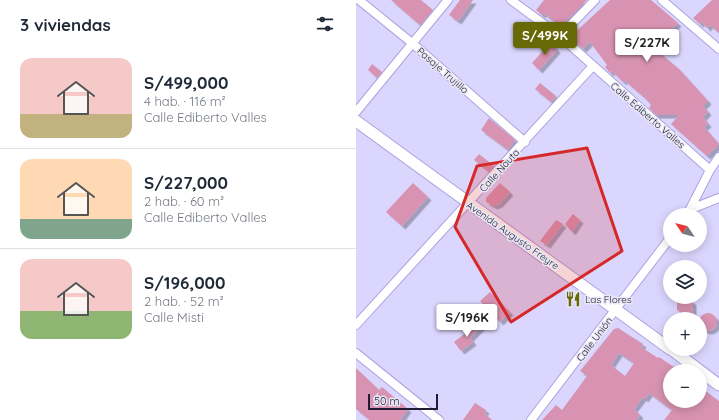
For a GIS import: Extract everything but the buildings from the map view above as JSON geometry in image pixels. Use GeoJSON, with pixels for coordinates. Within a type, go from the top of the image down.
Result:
{"type":"FeatureCollection","features":[{"type":"Feature","properties":{"kind":"main road","name":"Avenida Augusto Freyre"},"geometry":{"type":"LineString","coordinates":[[356,121],[468,204],[663,344]]}},
{"type":"Feature","properties":{"kind":"main road","name":"Avenida Augusto Freyre"},"geometry":{"type":"LineString","coordinates":[[680,356],[719,385]]}},
{"type":"Feature","properties":{"kind":"street","name":"Pasaje Trujillo"},"geometry":{"type":"LineString","coordinates":[[359,0],[412,42],[525,142]]}},
{"type":"Feature","properties":{"kind":"street"},"geometry":{"type":"LineString","coordinates":[[356,112],[448,0]]}},
{"type":"Feature","properties":{"kind":"street","name":"Calle Ediberto Valles"},"geometry":{"type":"LineString","coordinates":[[511,0],[560,36],[592,67],[710,170]]}},
{"type":"Feature","properties":{"kind":"street"},"geometry":{"type":"LineString","coordinates":[[560,36],[595,0]]}},
{"type":"Feature","properties":{"kind":"street"},"geometry":{"type":"LineString","coordinates":[[662,0],[719,49]]}},
{"type":"Feature","properties":{"kind":"street","name":"Calle Nauta"},"geometry":{"type":"LineString","coordinates":[[356,325],[592,67]]}},
{"type":"Feature","properties":{"kind":"street"},"geometry":{"type":"LineString","coordinates":[[691,208],[710,170],[719,157]]}},
{"type":"Feature","properties":{"kind":"street"},"geometry":{"type":"LineString","coordinates":[[698,208],[719,198]]}},
{"type":"Feature","properties":{"kind":"street","name":"Calle Unión"},"geometry":{"type":"LineString","coordinates":[[531,420],[663,247]]}},
{"type":"Feature","properties":{"kind":"street"},"geometry":{"type":"LineString","coordinates":[[356,353],[439,420]]}},
{"type":"Feature","properties":{"kind":"highlighted area"},"geometry":{"type":"Polygon","coordinates":[[[587,148],[622,251],[511,322],[455,227],[477,166],[587,148]]]}},
{"type":"Feature","properties":{"kind":"place","name":"Las Flores"},"geometry":{"type":"Point","coordinates":[573,299]}}]}
